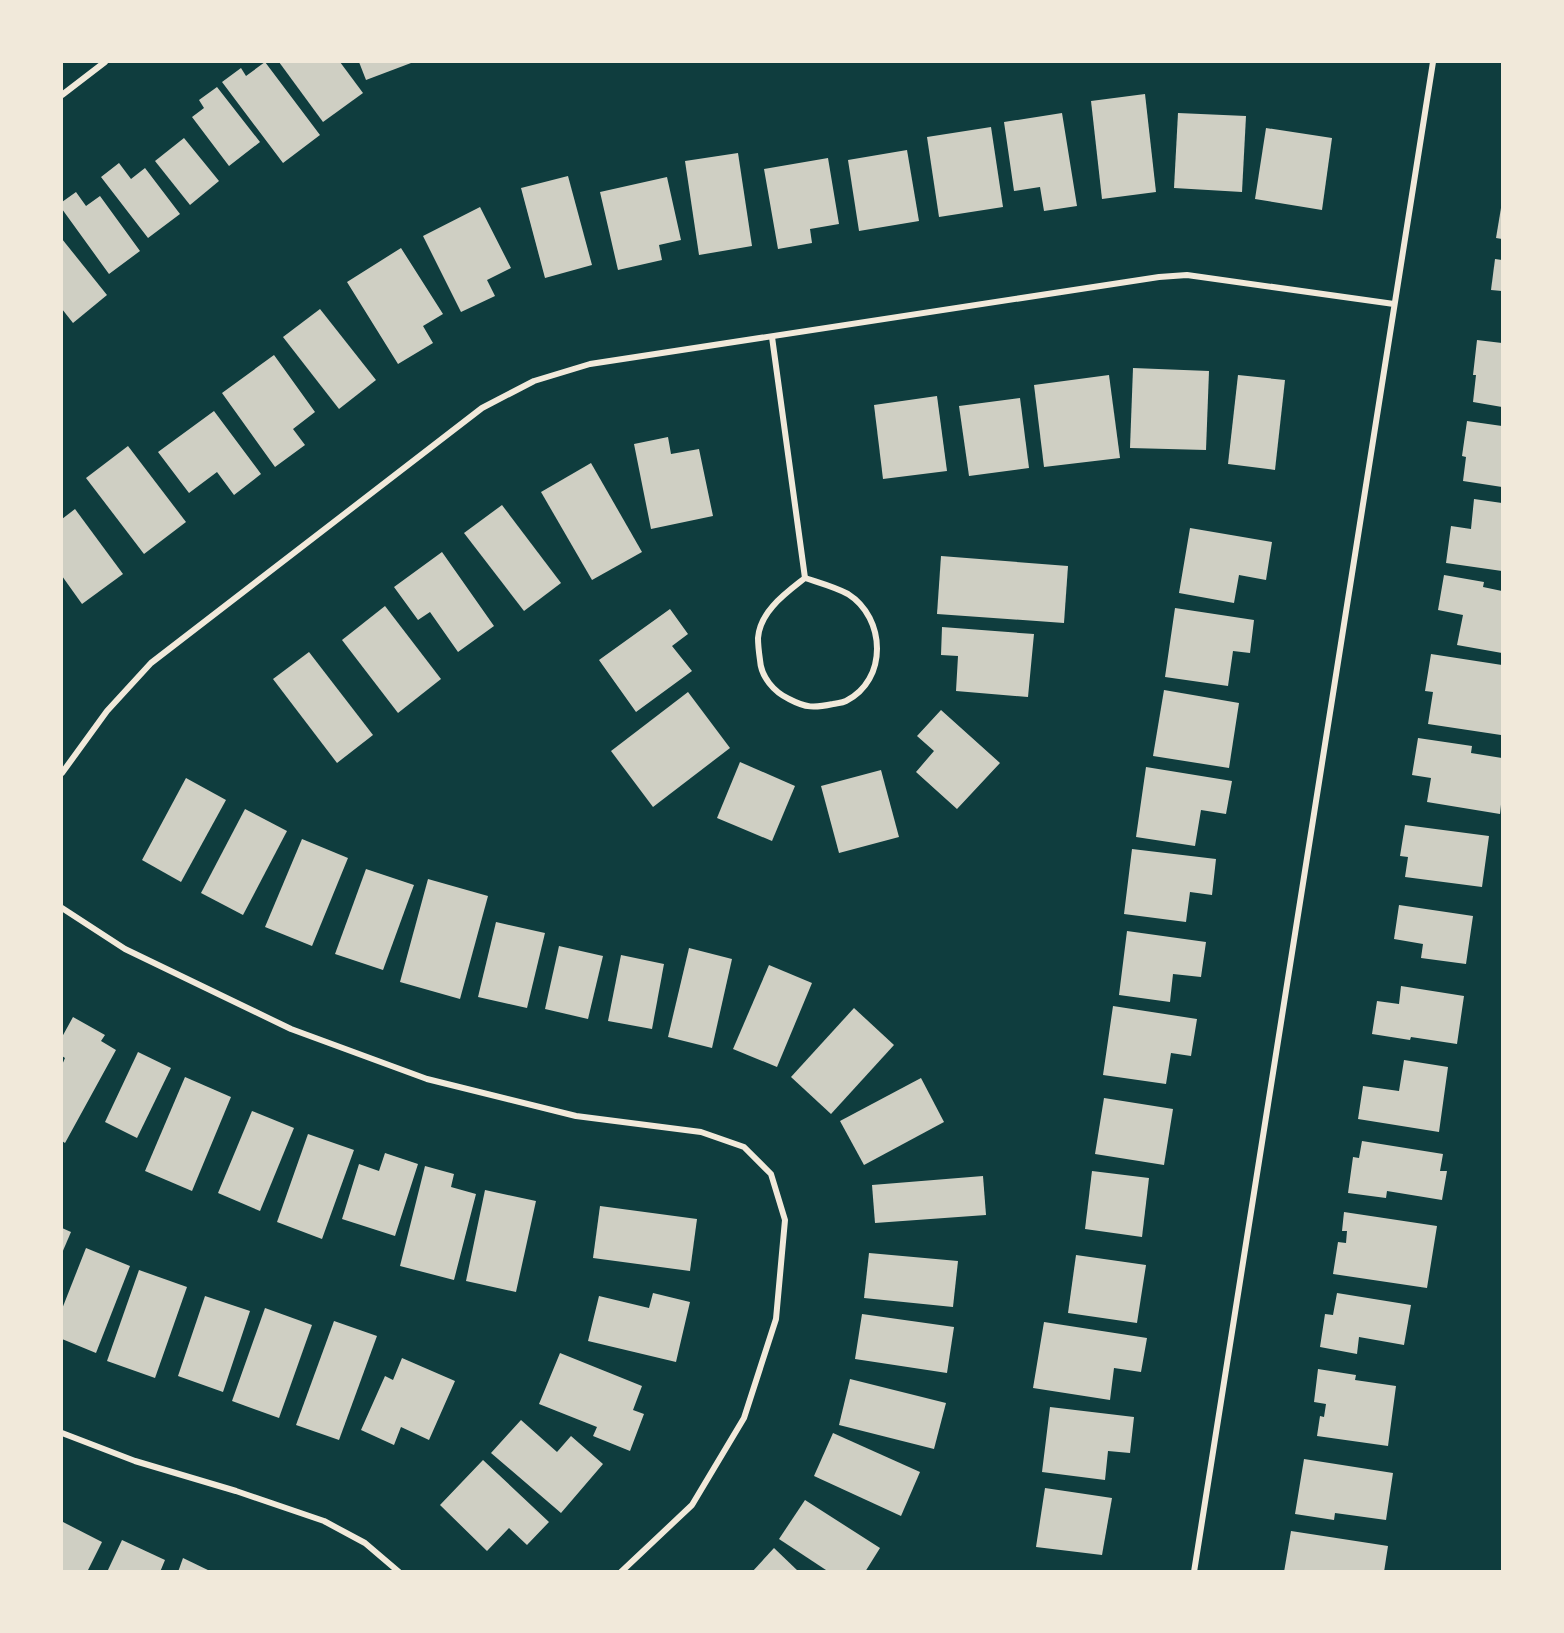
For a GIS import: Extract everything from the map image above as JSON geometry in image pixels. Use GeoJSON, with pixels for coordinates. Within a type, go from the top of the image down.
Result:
{"type":"FeatureCollection","features":[{"type":"Feature","properties":{"kind":"street"},"geometry":{"type":"LineString","coordinates":[[62,95],[105,62]]}},
{"type":"Feature","properties":{"kind":"street"},"geometry":{"type":"LineString","coordinates":[[1194,1572],[1433,62]]}},
{"type":"Feature","properties":{"kind":"street"},"geometry":{"type":"LineString","coordinates":[[62,773],[107,711],[151,663],[482,408],[534,381],[590,364],[1159,277],[1187,275],[1394,304]]}},
{"type":"Feature","properties":{"kind":"street"},"geometry":{"type":"LineString","coordinates":[[771,337],[805,578]]}},
{"type":"Feature","properties":{"kind":"street"},"geometry":{"type":"LineString","coordinates":[[805,578],[849,595],[868,613],[877,632],[877,658],[870,678],[862,688],[846,701],[816,708],[801,705],[781,696],[771,685],[761,667],[758,637],[771,608],[805,578]]}},
{"type":"Feature","properties":{"kind":"street"},"geometry":{"type":"LineString","coordinates":[[62,908],[125,949],[291,1029],[427,1079],[576,1116],[701,1132],[744,1147],[771,1174],[785,1220],[776,1319],[744,1419],[692,1505],[621,1572]]}},
{"type":"Feature","properties":{"kind":"street"},"geometry":{"type":"LineString","coordinates":[[62,1433],[135,1461],[236,1491],[324,1521],[365,1544],[399,1572]]}},
{"type":"Feature","properties":{"kind":"building"},"geometry":{"type":"Polygon","coordinates":[[[265,62],[320,135],[283,163],[222,82],[241,68],[246,76],[265,62]]]}},
{"type":"Feature","properties":{"kind":"building"},"geometry":{"type":"Polygon","coordinates":[[[279,62],[340,62],[363,93],[323,122],[279,62]]]}},
{"type":"Feature","properties":{"kind":"building"},"geometry":{"type":"Polygon","coordinates":[[[359,62],[411,62],[411,63],[366,80],[359,62]]]}},
{"type":"Feature","properties":{"kind":"building"},"geometry":{"type":"Polygon","coordinates":[[[217,87],[260,142],[229,166],[192,117],[204,108],[199,100],[217,87]]]}},
{"type":"Feature","properties":{"kind":"building"},"geometry":{"type":"Polygon","coordinates":[[[1145,94],[1156,192],[1102,199],[1091,101],[1145,94]]]}},
{"type":"Feature","properties":{"kind":"building"},"geometry":{"type":"Polygon","coordinates":[[[1062,113],[1077,206],[1044,211],[1040,187],[1014,191],[1004,122],[1062,113]]]}},
{"type":"Feature","properties":{"kind":"building"},"geometry":{"type":"Polygon","coordinates":[[[1178,113],[1246,116],[1242,192],[1174,188],[1178,113]]]}},
{"type":"Feature","properties":{"kind":"building"},"geometry":{"type":"Polygon","coordinates":[[[991,127],[1003,207],[939,217],[927,137],[991,127]]]}},
{"type":"Feature","properties":{"kind":"building"},"geometry":{"type":"Polygon","coordinates":[[[1266,128],[1332,138],[1322,210],[1255,199],[1266,128]]]}},
{"type":"Feature","properties":{"kind":"building"},"geometry":{"type":"Polygon","coordinates":[[[184,138],[219,181],[190,205],[155,161],[184,138]]]}},
{"type":"Feature","properties":{"kind":"building"},"geometry":{"type":"Polygon","coordinates":[[[907,150],[919,221],[859,231],[848,160],[907,150]]]}},
{"type":"Feature","properties":{"kind":"building"},"geometry":{"type":"Polygon","coordinates":[[[738,153],[752,246],[699,255],[685,161],[738,153]]]}},
{"type":"Feature","properties":{"kind":"building"},"geometry":{"type":"Polygon","coordinates":[[[828,158],[839,224],[810,229],[812,243],[778,249],[764,169],[828,158]]]}},
{"type":"Feature","properties":{"kind":"building"},"geometry":{"type":"Polygon","coordinates":[[[119,163],[131,179],[145,168],[180,214],[148,238],[101,177],[119,163]]]}},
{"type":"Feature","properties":{"kind":"building"},"geometry":{"type":"Polygon","coordinates":[[[568,176],[592,265],[545,278],[521,188],[568,176]]]}},
{"type":"Feature","properties":{"kind":"building"},"geometry":{"type":"Polygon","coordinates":[[[667,177],[681,240],[659,245],[662,260],[618,270],[600,192],[667,177]]]}},
{"type":"Feature","properties":{"kind":"building"},"geometry":{"type":"Polygon","coordinates":[[[76,192],[86,206],[100,196],[140,251],[109,274],[62,209],[62,202],[76,192]]]}},
{"type":"Feature","properties":{"kind":"building"},"geometry":{"type":"Polygon","coordinates":[[[480,207],[511,268],[487,280],[495,296],[461,312],[423,236],[480,207]]]}},
{"type":"Feature","properties":{"kind":"building"},"geometry":{"type":"Polygon","coordinates":[[[1502,208],[1502,239],[1496,238],[1502,208]]]}},
{"type":"Feature","properties":{"kind":"building"},"geometry":{"type":"Polygon","coordinates":[[[62,239],[107,295],[73,323],[62,309],[62,239]]]}},
{"type":"Feature","properties":{"kind":"building"},"geometry":{"type":"Polygon","coordinates":[[[401,248],[443,314],[423,326],[433,343],[398,364],[347,282],[401,248]]]}},
{"type":"Feature","properties":{"kind":"building"},"geometry":{"type":"Polygon","coordinates":[[[1495,259],[1502,260],[1502,291],[1491,290],[1495,259]]]}},
{"type":"Feature","properties":{"kind":"building"},"geometry":{"type":"Polygon","coordinates":[[[320,309],[376,380],[339,409],[283,337],[320,309]]]}},
{"type":"Feature","properties":{"kind":"building"},"geometry":{"type":"Polygon","coordinates":[[[1477,340],[1502,343],[1502,407],[1473,402],[1477,340]]]}},
{"type":"Feature","properties":{"kind":"building"},"geometry":{"type":"Polygon","coordinates":[[[274,355],[315,412],[293,429],[305,445],[275,467],[222,393],[274,355]]]}},
{"type":"Feature","properties":{"kind":"building"},"geometry":{"type":"Polygon","coordinates":[[[1133,368],[1209,371],[1206,450],[1130,448],[1133,368]]]}},
{"type":"Feature","properties":{"kind":"building"},"geometry":{"type":"Polygon","coordinates":[[[1109,375],[1120,458],[1044,467],[1034,385],[1109,375]]]}},
{"type":"Feature","properties":{"kind":"building"},"geometry":{"type":"Polygon","coordinates":[[[1238,375],[1285,380],[1275,470],[1228,464],[1238,375]]]}},
{"type":"Feature","properties":{"kind":"building"},"geometry":{"type":"Polygon","coordinates":[[[937,396],[947,471],[883,479],[874,405],[937,396]]]}},
{"type":"Feature","properties":{"kind":"building"},"geometry":{"type":"Polygon","coordinates":[[[1020,398],[1029,468],[969,476],[959,406],[1020,398]]]}},
{"type":"Feature","properties":{"kind":"building"},"geometry":{"type":"Polygon","coordinates":[[[214,411],[261,474],[234,495],[217,472],[189,493],[158,452],[214,411]]]}},
{"type":"Feature","properties":{"kind":"building"},"geometry":{"type":"Polygon","coordinates":[[[1467,421],[1502,426],[1502,487],[1463,481],[1466,457],[1462,456],[1467,421]]]}},
{"type":"Feature","properties":{"kind":"building"},"geometry":{"type":"Polygon","coordinates":[[[668,437],[671,454],[699,449],[713,516],[651,529],[634,444],[668,437]]]}},
{"type":"Feature","properties":{"kind":"building"},"geometry":{"type":"Polygon","coordinates":[[[128,446],[186,522],[144,554],[86,478],[128,446]]]}},
{"type":"Feature","properties":{"kind":"building"},"geometry":{"type":"Polygon","coordinates":[[[591,463],[642,552],[592,580],[541,492],[591,463]]]}},
{"type":"Feature","properties":{"kind":"building"},"geometry":{"type":"Polygon","coordinates":[[[1474,499],[1502,503],[1502,571],[1446,563],[1451,526],[1471,529],[1474,499]]]}},
{"type":"Feature","properties":{"kind":"building"},"geometry":{"type":"Polygon","coordinates":[[[502,505],[561,583],[524,611],[464,533],[502,505]]]}},
{"type":"Feature","properties":{"kind":"building"},"geometry":{"type":"Polygon","coordinates":[[[75,509],[123,574],[82,604],[62,576],[62,519],[75,509]]]}},
{"type":"Feature","properties":{"kind":"building"},"geometry":{"type":"Polygon","coordinates":[[[1190,528],[1272,542],[1266,580],[1239,575],[1234,603],[1179,593],[1190,528]]]}},
{"type":"Feature","properties":{"kind":"building"},"geometry":{"type":"Polygon","coordinates":[[[442,552],[494,626],[458,652],[430,612],[418,620],[394,587],[442,552]]]}},
{"type":"Feature","properties":{"kind":"building"},"geometry":{"type":"Polygon","coordinates":[[[941,556],[1068,566],[1064,623],[937,614],[941,556]]]}},
{"type":"Feature","properties":{"kind":"building"},"geometry":{"type":"Polygon","coordinates":[[[1444,575],[1484,582],[1483,587],[1502,591],[1502,653],[1457,645],[1463,615],[1438,610],[1444,575]]]}},
{"type":"Feature","properties":{"kind":"building"},"geometry":{"type":"Polygon","coordinates":[[[385,606],[441,679],[398,713],[342,640],[385,606]]]}},
{"type":"Feature","properties":{"kind":"building"},"geometry":{"type":"Polygon","coordinates":[[[1175,608],[1254,620],[1250,653],[1233,651],[1228,686],[1165,677],[1175,608]]]}},
{"type":"Feature","properties":{"kind":"building"},"geometry":{"type":"Polygon","coordinates":[[[670,609],[688,634],[672,646],[692,671],[636,712],[599,660],[670,609]]]}},
{"type":"Feature","properties":{"kind":"building"},"geometry":{"type":"Polygon","coordinates":[[[942,627],[1034,634],[1028,697],[956,691],[958,656],[941,655],[942,627]]]}},
{"type":"Feature","properties":{"kind":"building"},"geometry":{"type":"Polygon","coordinates":[[[309,652],[373,735],[337,763],[273,679],[309,652]]]}},
{"type":"Feature","properties":{"kind":"building"},"geometry":{"type":"Polygon","coordinates":[[[1431,654],[1502,665],[1501,735],[1428,724],[1433,692],[1425,691],[1431,654]]]}},
{"type":"Feature","properties":{"kind":"building"},"geometry":{"type":"Polygon","coordinates":[[[1164,690],[1239,703],[1229,768],[1153,756],[1164,690]]]}},
{"type":"Feature","properties":{"kind":"building"},"geometry":{"type":"Polygon","coordinates":[[[688,692],[730,748],[653,807],[611,751],[688,692]]]}},
{"type":"Feature","properties":{"kind":"building"},"geometry":{"type":"Polygon","coordinates":[[[941,710],[1000,763],[957,809],[916,772],[934,751],[917,736],[941,710]]]}},
{"type":"Feature","properties":{"kind":"building"},"geometry":{"type":"Polygon","coordinates":[[[1418,738],[1472,746],[1471,753],[1502,758],[1500,814],[1427,802],[1431,778],[1412,775],[1418,738]]]}},
{"type":"Feature","properties":{"kind":"building"},"geometry":{"type":"Polygon","coordinates":[[[740,762],[795,786],[772,841],[717,818],[740,762]]]}},
{"type":"Feature","properties":{"kind":"building"},"geometry":{"type":"Polygon","coordinates":[[[1146,767],[1232,781],[1226,814],[1201,810],[1195,846],[1136,837],[1146,767]]]}},
{"type":"Feature","properties":{"kind":"building"},"geometry":{"type":"Polygon","coordinates":[[[881,770],[899,837],[839,853],[821,786],[881,770]]]}},
{"type":"Feature","properties":{"kind":"building"},"geometry":{"type":"Polygon","coordinates":[[[186,778],[226,800],[181,882],[142,860],[186,778]]]}},
{"type":"Feature","properties":{"kind":"building"},"geometry":{"type":"Polygon","coordinates":[[[245,809],[287,831],[243,915],[201,893],[245,809]]]}},
{"type":"Feature","properties":{"kind":"building"},"geometry":{"type":"Polygon","coordinates":[[[1405,825],[1489,836],[1482,887],[1405,877],[1408,857],[1400,856],[1405,825]]]}},
{"type":"Feature","properties":{"kind":"building"},"geometry":{"type":"Polygon","coordinates":[[[302,839],[348,858],[312,946],[265,927],[302,839]]]}},
{"type":"Feature","properties":{"kind":"building"},"geometry":{"type":"Polygon","coordinates":[[[1132,849],[1216,859],[1212,895],[1190,892],[1186,922],[1124,914],[1132,849]]]}},
{"type":"Feature","properties":{"kind":"building"},"geometry":{"type":"Polygon","coordinates":[[[366,869],[414,885],[383,970],[335,954],[366,869]]]}},
{"type":"Feature","properties":{"kind":"building"},"geometry":{"type":"Polygon","coordinates":[[[428,879],[488,896],[460,999],[400,982],[428,879]]]}},
{"type":"Feature","properties":{"kind":"building"},"geometry":{"type":"Polygon","coordinates":[[[1399,905],[1473,916],[1466,964],[1421,958],[1423,944],[1394,939],[1399,905]]]}},
{"type":"Feature","properties":{"kind":"building"},"geometry":{"type":"Polygon","coordinates":[[[496,922],[545,933],[527,1008],[478,997],[496,922]]]}},
{"type":"Feature","properties":{"kind":"building"},"geometry":{"type":"Polygon","coordinates":[[[1127,931],[1206,942],[1201,977],[1173,974],[1170,1002],[1119,995],[1127,931]]]}},
{"type":"Feature","properties":{"kind":"building"},"geometry":{"type":"Polygon","coordinates":[[[559,946],[603,956],[588,1019],[545,1009],[559,946]]]}},
{"type":"Feature","properties":{"kind":"building"},"geometry":{"type":"Polygon","coordinates":[[[689,948],[732,959],[712,1048],[668,1037],[689,948]]]}},
{"type":"Feature","properties":{"kind":"building"},"geometry":{"type":"Polygon","coordinates":[[[621,955],[664,964],[652,1029],[608,1021],[621,955]]]}},
{"type":"Feature","properties":{"kind":"building"},"geometry":{"type":"Polygon","coordinates":[[[769,965],[812,983],[777,1067],[733,1049],[769,965]]]}},
{"type":"Feature","properties":{"kind":"building"},"geometry":{"type":"Polygon","coordinates":[[[1401,986],[1464,996],[1457,1044],[1372,1034],[1377,1001],[1399,1004],[1401,986]]]}},
{"type":"Feature","properties":{"kind":"building"},"geometry":{"type":"Polygon","coordinates":[[[1113,1006],[1197,1019],[1191,1056],[1171,1053],[1166,1084],[1103,1075],[1113,1006]]]}},
{"type":"Feature","properties":{"kind":"building"},"geometry":{"type":"Polygon","coordinates":[[[854,1008],[894,1045],[831,1114],[791,1077],[854,1008]]]}},
{"type":"Feature","properties":{"kind":"building"},"geometry":{"type":"Polygon","coordinates":[[[73,1017],[105,1035],[101,1041],[116,1050],[65,1143],[62,1141],[62,1065],[65,1058],[62,1056],[62,1037],[73,1017]]]}},
{"type":"Feature","properties":{"kind":"building"},"geometry":{"type":"Polygon","coordinates":[[[138,1052],[171,1068],[137,1138],[105,1122],[138,1052]]]}},
{"type":"Feature","properties":{"kind":"building"},"geometry":{"type":"Polygon","coordinates":[[[1404,1060],[1448,1067],[1439,1132],[1358,1119],[1363,1086],[1399,1091],[1404,1060]]]}},
{"type":"Feature","properties":{"kind":"building"},"geometry":{"type":"Polygon","coordinates":[[[185,1077],[231,1097],[192,1191],[145,1171],[185,1077]]]}},
{"type":"Feature","properties":{"kind":"building"},"geometry":{"type":"Polygon","coordinates":[[[921,1078],[944,1122],[864,1165],[840,1121],[921,1078]]]}},
{"type":"Feature","properties":{"kind":"building"},"geometry":{"type":"Polygon","coordinates":[[[1104,1098],[1173,1109],[1164,1165],[1095,1154],[1104,1098]]]}},
{"type":"Feature","properties":{"kind":"building"},"geometry":{"type":"Polygon","coordinates":[[[252,1111],[294,1128],[260,1211],[218,1193],[252,1111]]]}},
{"type":"Feature","properties":{"kind":"building"},"geometry":{"type":"Polygon","coordinates":[[[308,1134],[354,1150],[322,1239],[277,1222],[308,1134]]]}},
{"type":"Feature","properties":{"kind":"building"},"geometry":{"type":"Polygon","coordinates":[[[1362,1141],[1443,1154],[1440,1171],[1447,1171],[1442,1200],[1387,1191],[1386,1198],[1348,1193],[1353,1157],[1359,1158],[1362,1141]]]}},
{"type":"Feature","properties":{"kind":"building"},"geometry":{"type":"Polygon","coordinates":[[[385,1153],[418,1164],[395,1236],[342,1219],[359,1164],[379,1171],[385,1153]]]}},
{"type":"Feature","properties":{"kind":"building"},"geometry":{"type":"Polygon","coordinates":[[[425,1166],[454,1174],[451,1187],[476,1194],[454,1280],[400,1266],[425,1166]]]}},
{"type":"Feature","properties":{"kind":"building"},"geometry":{"type":"Polygon","coordinates":[[[1092,1171],[1149,1178],[1142,1237],[1085,1229],[1092,1171]]]}},
{"type":"Feature","properties":{"kind":"building"},"geometry":{"type":"Polygon","coordinates":[[[983,1176],[986,1215],[875,1223],[872,1185],[983,1176]]]}},
{"type":"Feature","properties":{"kind":"building"},"geometry":{"type":"Polygon","coordinates":[[[485,1190],[536,1201],[516,1292],[466,1281],[485,1190]]]}},
{"type":"Feature","properties":{"kind":"building"},"geometry":{"type":"Polygon","coordinates":[[[600,1206],[697,1219],[690,1271],[593,1258],[600,1206]]]}},
{"type":"Feature","properties":{"kind":"building"},"geometry":{"type":"Polygon","coordinates":[[[1344,1212],[1437,1226],[1427,1288],[1333,1274],[1338,1242],[1346,1243],[1347,1231],[1342,1231],[1344,1212]]]}},
{"type":"Feature","properties":{"kind":"building"},"geometry":{"type":"Polygon","coordinates":[[[62,1228],[71,1232],[62,1253],[62,1228]]]}},
{"type":"Feature","properties":{"kind":"building"},"geometry":{"type":"Polygon","coordinates":[[[86,1248],[130,1266],[96,1353],[62,1339],[62,1309],[86,1248]]]}},
{"type":"Feature","properties":{"kind":"building"},"geometry":{"type":"Polygon","coordinates":[[[869,1253],[958,1261],[953,1307],[864,1298],[869,1253]]]}},
{"type":"Feature","properties":{"kind":"building"},"geometry":{"type":"Polygon","coordinates":[[[1076,1255],[1146,1265],[1137,1323],[1068,1313],[1076,1255]]]}},
{"type":"Feature","properties":{"kind":"building"},"geometry":{"type":"Polygon","coordinates":[[[139,1270],[187,1287],[155,1378],[107,1361],[139,1270]]]}},
{"type":"Feature","properties":{"kind":"building"},"geometry":{"type":"Polygon","coordinates":[[[653,1293],[690,1302],[676,1362],[588,1341],[599,1296],[649,1308],[653,1293]]]}},
{"type":"Feature","properties":{"kind":"building"},"geometry":{"type":"Polygon","coordinates":[[[1337,1293],[1411,1305],[1404,1345],[1359,1337],[1357,1354],[1320,1347],[1325,1314],[1333,1315],[1337,1293]]]}},
{"type":"Feature","properties":{"kind":"building"},"geometry":{"type":"Polygon","coordinates":[[[205,1296],[250,1311],[223,1392],[178,1376],[205,1296]]]}},
{"type":"Feature","properties":{"kind":"building"},"geometry":{"type":"Polygon","coordinates":[[[265,1308],[312,1325],[279,1418],[232,1401],[265,1308]]]}},
{"type":"Feature","properties":{"kind":"building"},"geometry":{"type":"Polygon","coordinates":[[[862,1314],[954,1327],[947,1373],[855,1359],[862,1314]]]}},
{"type":"Feature","properties":{"kind":"building"},"geometry":{"type":"Polygon","coordinates":[[[334,1321],[377,1336],[339,1440],[296,1425],[334,1321]]]}},
{"type":"Feature","properties":{"kind":"building"},"geometry":{"type":"Polygon","coordinates":[[[1044,1322],[1147,1338],[1141,1372],[1114,1368],[1110,1400],[1033,1388],[1044,1322]]]}},
{"type":"Feature","properties":{"kind":"building"},"geometry":{"type":"Polygon","coordinates":[[[560,1353],[642,1386],[633,1410],[644,1414],[630,1451],[593,1436],[597,1427],[539,1404],[560,1353]]]}},
{"type":"Feature","properties":{"kind":"building"},"geometry":{"type":"Polygon","coordinates":[[[402,1358],[455,1381],[429,1440],[401,1427],[394,1445],[361,1430],[385,1376],[393,1380],[402,1358]]]}},
{"type":"Feature","properties":{"kind":"building"},"geometry":{"type":"Polygon","coordinates":[[[1318,1369],[1356,1375],[1355,1380],[1396,1386],[1388,1446],[1317,1436],[1320,1416],[1324,1417],[1326,1404],[1314,1402],[1318,1369]]]}},
{"type":"Feature","properties":{"kind":"building"},"geometry":{"type":"Polygon","coordinates":[[[850,1379],[946,1403],[934,1449],[839,1425],[850,1379]]]}},
{"type":"Feature","properties":{"kind":"building"},"geometry":{"type":"Polygon","coordinates":[[[1050,1407],[1134,1417],[1130,1453],[1108,1451],[1105,1480],[1042,1472],[1050,1407]]]}},
{"type":"Feature","properties":{"kind":"building"},"geometry":{"type":"Polygon","coordinates":[[[521,1420],[557,1452],[571,1436],[603,1464],[561,1513],[491,1453],[521,1420]]]}},
{"type":"Feature","properties":{"kind":"building"},"geometry":{"type":"Polygon","coordinates":[[[833,1433],[920,1472],[901,1516],[814,1476],[833,1433]]]}},
{"type":"Feature","properties":{"kind":"building"},"geometry":{"type":"Polygon","coordinates":[[[1304,1459],[1393,1473],[1386,1520],[1335,1513],[1334,1520],[1295,1514],[1304,1459]]]}},
{"type":"Feature","properties":{"kind":"building"},"geometry":{"type":"Polygon","coordinates":[[[483,1460],[549,1522],[527,1545],[509,1528],[487,1551],[440,1505],[483,1460]]]}},
{"type":"Feature","properties":{"kind":"building"},"geometry":{"type":"Polygon","coordinates":[[[1045,1488],[1112,1498],[1102,1555],[1036,1547],[1045,1488]]]}},
{"type":"Feature","properties":{"kind":"building"},"geometry":{"type":"Polygon","coordinates":[[[805,1500],[880,1548],[865,1572],[829,1572],[779,1539],[805,1500]]]}},
{"type":"Feature","properties":{"kind":"building"},"geometry":{"type":"Polygon","coordinates":[[[63,1522],[102,1542],[87,1572],[62,1572],[63,1522]]]}},
{"type":"Feature","properties":{"kind":"building"},"geometry":{"type":"Polygon","coordinates":[[[1291,1531],[1388,1546],[1384,1572],[1284,1572],[1291,1531]]]}},
{"type":"Feature","properties":{"kind":"building"},"geometry":{"type":"Polygon","coordinates":[[[122,1540],[165,1560],[160,1572],[107,1572],[122,1540]]]}},
{"type":"Feature","properties":{"kind":"building"},"geometry":{"type":"Polygon","coordinates":[[[774,1548],[799,1572],[752,1572],[774,1548]]]}},
{"type":"Feature","properties":{"kind":"building"},"geometry":{"type":"Polygon","coordinates":[[[183,1558],[212,1572],[178,1572],[183,1558]]]}}]}
